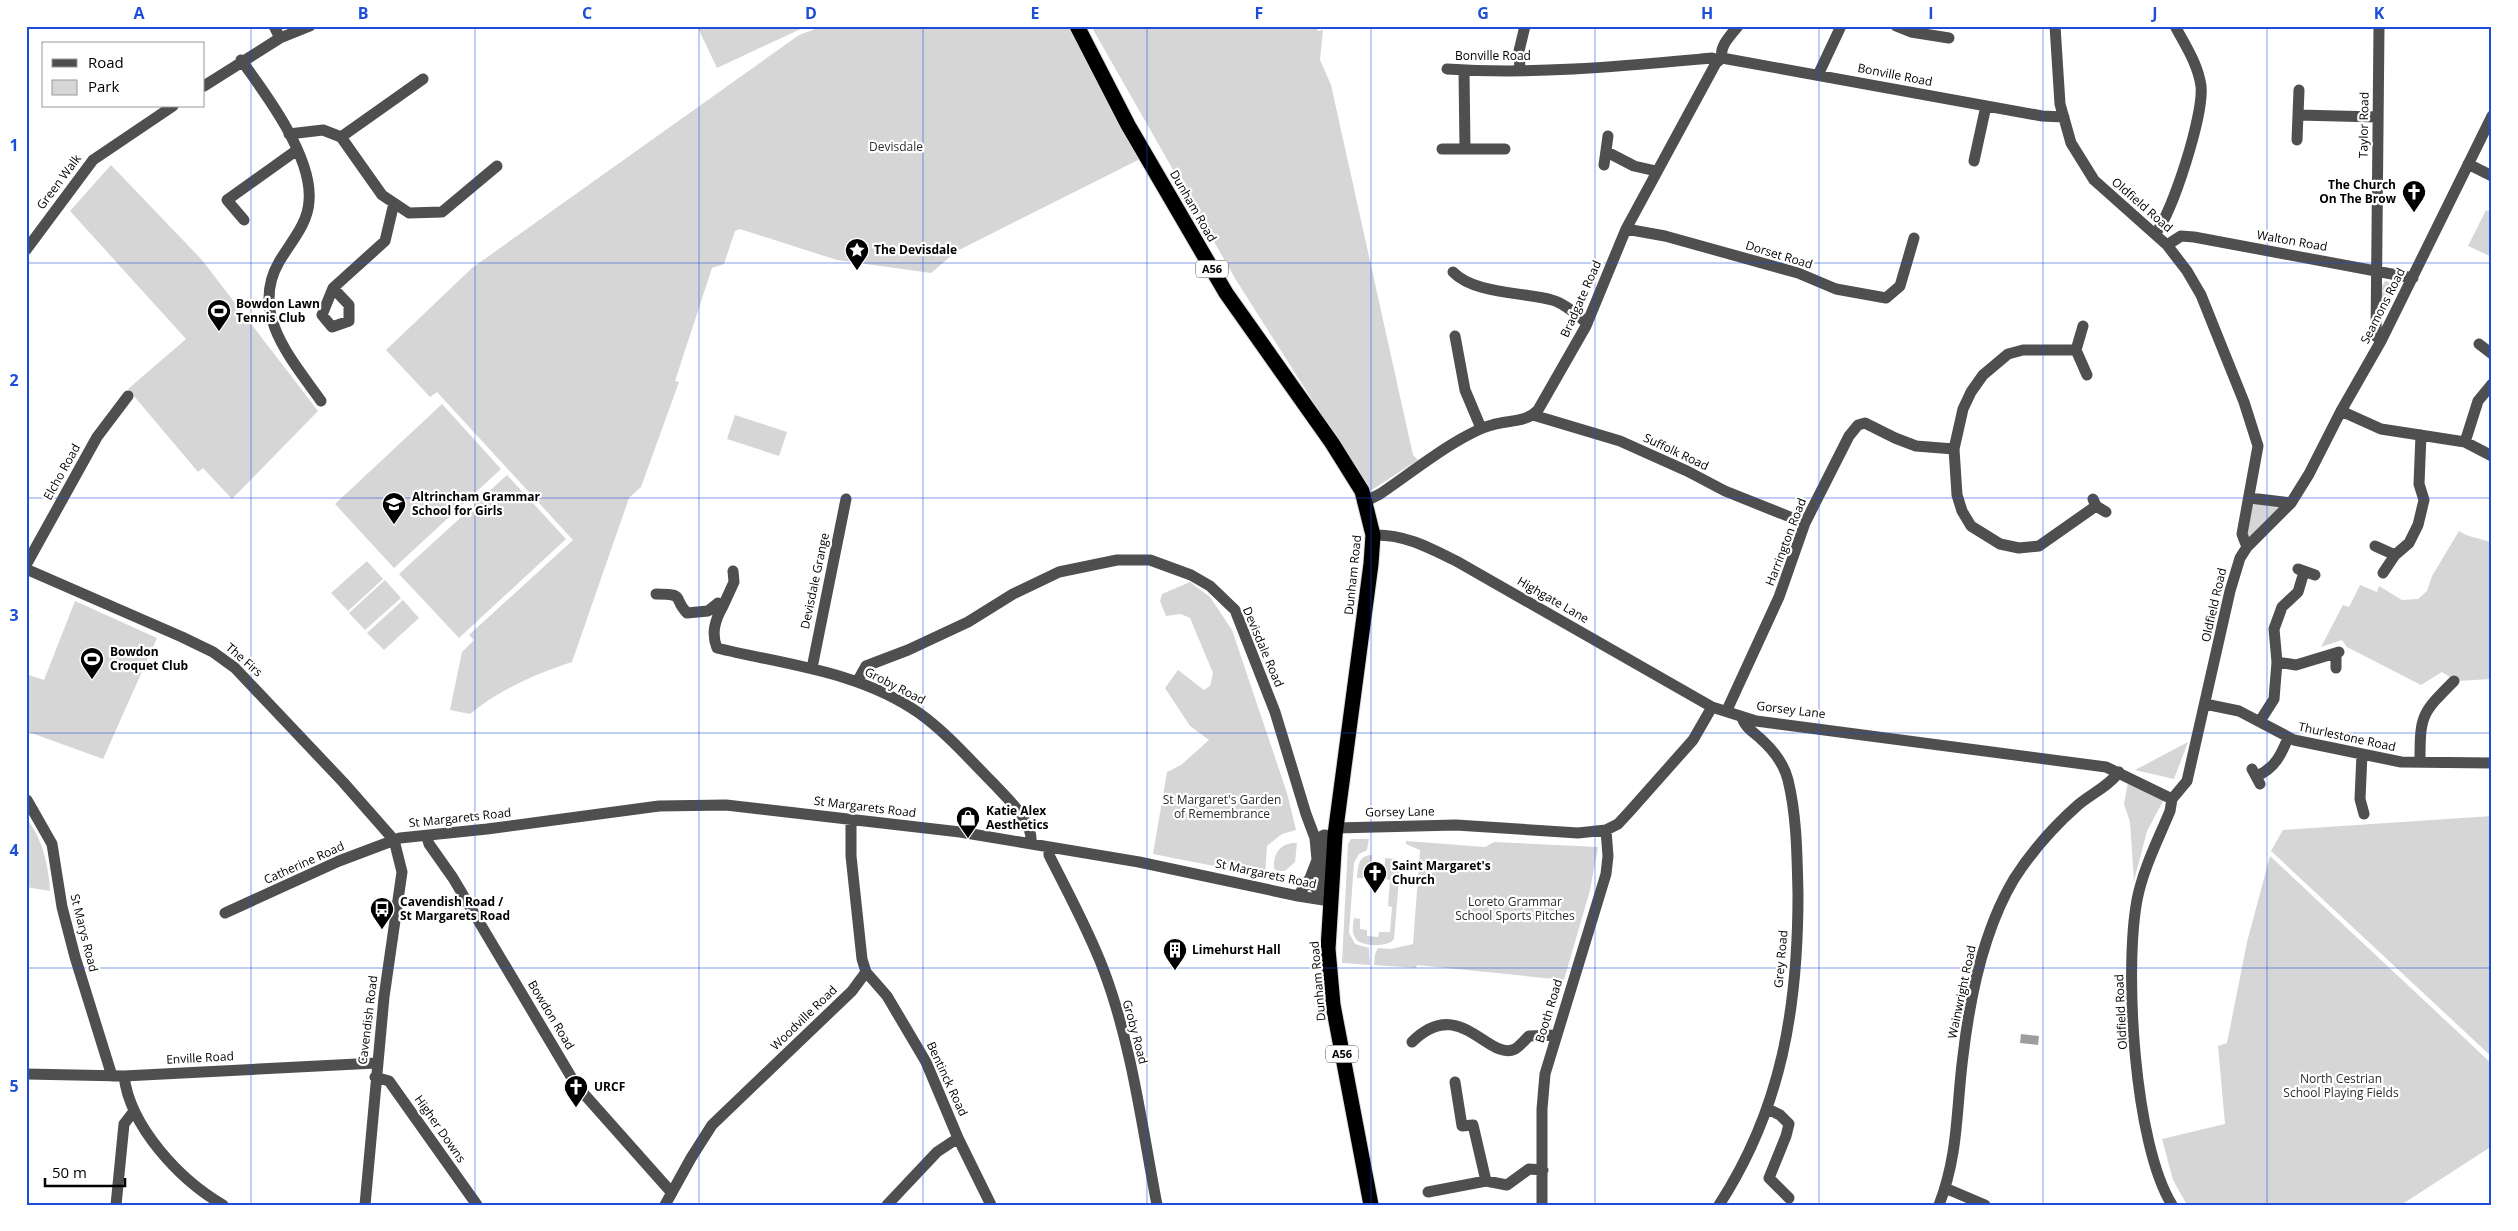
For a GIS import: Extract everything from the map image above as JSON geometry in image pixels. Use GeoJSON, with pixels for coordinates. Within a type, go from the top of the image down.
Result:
{"type":"FeatureCollection","features":[{"type":"Feature","properties":{"kind":"highway","name":"Dunham Road"},"geometry":{"type":"LineString","coordinates":[[1077,26],[1128,125],[1226,293],[1332,442],[1366,501],[1373,535],[1333,832],[1328,949],[1333,1005],[1372,1205]]}},
{"type":"Feature","properties":{"kind":"street"},"geometry":{"type":"LineString","coordinates":[[274,26],[280,38]]}},
{"type":"Feature","properties":{"kind":"street"},"geometry":{"type":"LineString","coordinates":[[205,85],[241,60],[280,38],[310,26]]}},
{"type":"Feature","properties":{"kind":"street"},"geometry":{"type":"LineString","coordinates":[[1520,70],[1519,51],[1525,26]]}},
{"type":"Feature","properties":{"kind":"street","name":"Bradgate Road"},"geometry":{"type":"LineString","coordinates":[[1533,416],[1588,322],[1626,229],[1656,171],[1720,59],[1724,44],[1738,26]]}},
{"type":"Feature","properties":{"kind":"street"},"geometry":{"type":"LineString","coordinates":[[1818,75],[1842,26]]}},
{"type":"Feature","properties":{"kind":"street"},"geometry":{"type":"LineString","coordinates":[[1896,26],[1911,32],[1949,38]]}},
{"type":"Feature","properties":{"kind":"street","name":"Oldfield Road"},"geometry":{"type":"LineString","coordinates":[[2055,26],[2057,78],[2064,118],[2071,143],[2094,180],[2167,245],[2187,271],[2201,295],[2244,402],[2258,446],[2242,534],[2247,547],[2235,569],[2187,781],[2172,799],[2170,811],[2141,881],[2136,909],[2132,974],[2137,1060],[2147,1134],[2157,1177],[2172,1205]]}},
{"type":"Feature","properties":{"kind":"street"},"geometry":{"type":"LineString","coordinates":[[2155,234],[2163,222],[2183,171],[2199,108],[2201,87],[2197,70],[2175,26]]}},
{"type":"Feature","properties":{"kind":"street","name":"Taylor Road"},"geometry":{"type":"LineString","coordinates":[[2379,26],[2375,270],[2376,336],[2381,341]]}},
{"type":"Feature","properties":{"kind":"street","name":"Bonville Road"},"geometry":{"type":"LineString","coordinates":[[1447,69],[1520,70],[1608,67],[1712,58],[1818,75],[2042,116],[2064,118]]}},
{"type":"Feature","properties":{"kind":"street"},"geometry":{"type":"LineString","coordinates":[[241,60],[276,108],[297,150],[309,187],[310,203],[302,224],[278,264],[269,305],[273,327],[322,401]]}},
{"type":"Feature","properties":{"kind":"street"},"geometry":{"type":"LineString","coordinates":[[1464,70],[1464,149]]}},
{"type":"Feature","properties":{"kind":"street"},"geometry":{"type":"LineString","coordinates":[[341,137],[422,79]]}},
{"type":"Feature","properties":{"kind":"street"},"geometry":{"type":"LineString","coordinates":[[2297,140],[2299,90]]}},
{"type":"Feature","properties":{"kind":"street"},"geometry":{"type":"LineString","coordinates":[[1974,161],[1986,106]]}},
{"type":"Feature","properties":{"kind":"street","name":"Green Walk"},"geometry":{"type":"LineString","coordinates":[[26,250],[93,160],[170,108]]}},
{"type":"Feature","properties":{"kind":"street"},"geometry":{"type":"LineString","coordinates":[[2298,115],[2377,117]]}},
{"type":"Feature","properties":{"kind":"street","name":"Seamons Road"},"geometry":{"type":"LineString","coordinates":[[2247,547],[2291,503],[2381,341],[2492,116]]}},
{"type":"Feature","properties":{"kind":"street"},"geometry":{"type":"LineString","coordinates":[[289,134],[323,130],[341,137],[382,195],[410,213],[442,212],[497,166]]}},
{"type":"Feature","properties":{"kind":"street"},"geometry":{"type":"LineString","coordinates":[[1604,165],[1608,152],[1608,136]]}},
{"type":"Feature","properties":{"kind":"street"},"geometry":{"type":"LineString","coordinates":[[1442,149],[1505,149]]}},
{"type":"Feature","properties":{"kind":"street"},"geometry":{"type":"LineString","coordinates":[[244,220],[227,200],[297,150]]}},
{"type":"Feature","properties":{"kind":"street"},"geometry":{"type":"LineString","coordinates":[[1608,152],[1634,166],[1656,171]]}},
{"type":"Feature","properties":{"kind":"street"},"geometry":{"type":"LineString","coordinates":[[2468,164],[2492,176]]}},
{"type":"Feature","properties":{"kind":"street"},"geometry":{"type":"LineString","coordinates":[[332,288],[385,241],[394,203]]}},
{"type":"Feature","properties":{"kind":"street","name":"Dorset Road"},"geometry":{"type":"LineString","coordinates":[[1626,229],[1665,236],[1798,273],[1836,289],[1878,298],[1886,298],[1900,286],[1914,238]]}},
{"type":"Feature","properties":{"kind":"street","name":"Walton Road"},"geometry":{"type":"LineString","coordinates":[[2167,245],[2181,236],[2194,237],[2413,278]]}},
{"type":"Feature","properties":{"kind":"street"},"geometry":{"type":"LineString","coordinates":[[1455,279],[1484,288],[1554,300],[1588,322]]}},
{"type":"Feature","properties":{"kind":"street"},"geometry":{"type":"LineString","coordinates":[[2083,326],[2076,350],[2087,375]]}},
{"type":"Feature","properties":{"kind":"street"},"geometry":{"type":"LineString","coordinates":[[1455,336],[1465,390],[1481,428]]}},
{"type":"Feature","properties":{"kind":"street"},"geometry":{"type":"LineString","coordinates":[[2479,344],[2492,354]]}},
{"type":"Feature","properties":{"kind":"street"},"geometry":{"type":"LineString","coordinates":[[2076,350],[2023,350],[2008,354],[1993,365],[1971,392],[1963,410],[1954,449],[1957,495],[1962,512],[1971,526],[2000,544],[2019,548],[2039,546],[2098,506]]}},
{"type":"Feature","properties":{"kind":"street"},"geometry":{"type":"LineString","coordinates":[[2465,442],[2478,401],[2492,384]]}},
{"type":"Feature","properties":{"kind":"street","name":"Elcho Road"},"geometry":{"type":"LineString","coordinates":[[26,565],[97,436],[128,396]]}},
{"type":"Feature","properties":{"kind":"street"},"geometry":{"type":"LineString","coordinates":[[2341,411],[2381,429],[2465,442],[2492,456]]}},
{"type":"Feature","properties":{"kind":"street"},"geometry":{"type":"LineString","coordinates":[[1366,501],[1380,494],[1458,440],[1481,428],[1533,416]]}},
{"type":"Feature","properties":{"kind":"street","name":"Suffolk Road"},"geometry":{"type":"LineString","coordinates":[[1533,416],[1620,442],[1687,471],[1725,491],[1805,523]]}},
{"type":"Feature","properties":{"kind":"street","name":"Harrington Road"},"geometry":{"type":"LineString","coordinates":[[1727,710],[1779,596],[1805,523],[1849,436],[1860,423],[1866,423],[1895,438],[1916,446],[1954,449]]}},
{"type":"Feature","properties":{"kind":"street"},"geometry":{"type":"LineString","coordinates":[[2383,573],[2395,555],[2409,543],[2420,519],[2424,500],[2419,484],[2421,435]]}},
{"type":"Feature","properties":{"kind":"street"},"geometry":{"type":"LineString","coordinates":[[2250,498],[2291,503]]}},
{"type":"Feature","properties":{"kind":"street","name":"Devisdale Grange"},"geometry":{"type":"LineString","coordinates":[[812,668],[846,499]]}},
{"type":"Feature","properties":{"kind":"street","name":"Highgate Lane"},"geometry":{"type":"LineString","coordinates":[[1373,535],[1398,536],[1414,541],[1458,562],[1712,707]]}},
{"type":"Feature","properties":{"kind":"street"},"geometry":{"type":"LineString","coordinates":[[2375,546],[2395,555]]}},
{"type":"Feature","properties":{"kind":"street","name":"Devisdale Road"},"geometry":{"type":"LineString","coordinates":[[858,682],[866,666],[908,650],[968,622],[1013,594],[1059,572],[1117,560],[1150,560],[1191,575],[1210,586],[1236,610],[1275,712],[1315,838],[1317,860],[1310,878],[1298,896]]}},
{"type":"Feature","properties":{"kind":"street","name":"The Firs"},"geometry":{"type":"LineString","coordinates":[[26,570],[182,637],[213,652],[235,668],[343,782],[394,840]]}},
{"type":"Feature","properties":{"kind":"street"},"geometry":{"type":"LineString","coordinates":[[656,594],[672,594],[677,597],[687,613],[708,611],[718,603],[723,606],[734,582],[733,571]]}},
{"type":"Feature","properties":{"kind":"street"},"geometry":{"type":"LineString","coordinates":[[2260,721],[2274,699],[2277,662],[2274,630],[2282,607],[2298,592],[2306,572]]}},
{"type":"Feature","properties":{"kind":"street","name":"Groby Road"},"geometry":{"type":"LineString","coordinates":[[723,606],[717,617],[712,637],[717,648],[812,668],[858,682],[919,713],[964,752],[999,790],[1029,826],[1032,836],[1031,844]]}},
{"type":"Feature","properties":{"kind":"street"},"geometry":{"type":"LineString","coordinates":[[2277,662],[2296,665],[2338,653],[2336,668]]}},
{"type":"Feature","properties":{"kind":"street"},"geometry":{"type":"LineString","coordinates":[[2420,762],[2420,724],[2429,706],[2454,681]]}},
{"type":"Feature","properties":{"kind":"street","name":"Thurlestone Road"},"geometry":{"type":"LineString","coordinates":[[2205,704],[2239,711],[2288,738],[2362,754],[2401,762],[2492,763]]}},
{"type":"Feature","properties":{"kind":"street"},"geometry":{"type":"LineString","coordinates":[[1606,830],[1618,824],[1693,740],[1712,707]]}},
{"type":"Feature","properties":{"kind":"street","name":"Gorsey Lane"},"geometry":{"type":"LineString","coordinates":[[1712,707],[1727,710],[1756,721],[2106,767],[2172,799]]}},
{"type":"Feature","properties":{"kind":"street","name":"Grey Road"},"geometry":{"type":"LineString","coordinates":[[1719,1205],[1747,1157],[1768,1109],[1786,1042],[1798,938],[1797,855],[1788,779],[1775,754],[1745,724],[1742,717]]}},
{"type":"Feature","properties":{"kind":"street"},"geometry":{"type":"LineString","coordinates":[[2257,776],[2267,772],[2278,762],[2288,738]]}},
{"type":"Feature","properties":{"kind":"street"},"geometry":{"type":"LineString","coordinates":[[2362,754],[2360,799],[2364,814]]}},
{"type":"Feature","properties":{"kind":"street","name":"Wainwright Road"},"geometry":{"type":"LineString","coordinates":[[1938,1205],[1945,1188],[1958,1125],[1963,1056],[1973,996],[1980,965],[1994,921],[2014,879],[2043,838],[2119,772]]}},
{"type":"Feature","properties":{"kind":"street","name":"St Marys Road"},"geometry":{"type":"LineString","coordinates":[[26,800],[52,844],[62,907],[75,957],[112,1076]]}},
{"type":"Feature","properties":{"kind":"street","name":"St Margarets Road"},"geometry":{"type":"LineString","coordinates":[[394,840],[659,806],[726,805],[954,831],[1139,862],[1298,896],[1330,901]]}},
{"type":"Feature","properties":{"kind":"street"},"geometry":{"type":"LineString","coordinates":[[852,818],[851,856],[862,959],[866,972]]}},
{"type":"Feature","properties":{"kind":"street","name":"Gorsey Lane"},"geometry":{"type":"LineString","coordinates":[[1333,832],[1362,826],[1456,825],[1578,833],[1606,830]]}},
{"type":"Feature","properties":{"kind":"street","name":"Booth Road"},"geometry":{"type":"LineString","coordinates":[[1542,1205],[1542,1109],[1545,1074],[1606,874],[1608,856],[1606,830]]}},
{"type":"Feature","properties":{"kind":"street","name":"Bowdon Road"},"geometry":{"type":"LineString","coordinates":[[427,837],[429,844],[462,893],[576,1085],[672,1193]]}},
{"type":"Feature","properties":{"kind":"street","name":"Catherine Road"},"geometry":{"type":"LineString","coordinates":[[226,913],[339,861],[394,840]]}},
{"type":"Feature","properties":{"kind":"street","name":"Cavendish Road"},"geometry":{"type":"LineString","coordinates":[[365,1205],[376,1063],[402,872],[394,840]]}},
{"type":"Feature","properties":{"kind":"street","name":"Groby Road"},"geometry":{"type":"LineString","coordinates":[[1048,847],[1048,855],[1070,896],[1104,972],[1122,1033],[1157,1205]]}},
{"type":"Feature","properties":{"kind":"street","name":"Bentinck Road"},"geometry":{"type":"LineString","coordinates":[[866,972],[887,996],[926,1062],[958,1138],[991,1205]]}},
{"type":"Feature","properties":{"kind":"street","name":"Woodville Road"},"geometry":{"type":"LineString","coordinates":[[666,1205],[690,1158],[712,1125],[852,991],[866,972]]}},
{"type":"Feature","properties":{"kind":"street"},"geometry":{"type":"LineString","coordinates":[[1412,1042],[1428,1029],[1446,1024],[1463,1027],[1500,1048],[1508,1050],[1515,1048],[1529,1036],[1556,1035]]}},
{"type":"Feature","properties":{"kind":"street","name":"Enville Road"},"geometry":{"type":"LineString","coordinates":[[26,1074],[124,1076],[376,1063]]}},
{"type":"Feature","properties":{"kind":"street"},"geometry":{"type":"LineString","coordinates":[[124,1076],[126,1090],[134,1111],[147,1134],[179,1170],[223,1205]]}},
{"type":"Feature","properties":{"kind":"street","name":"Higher Downs"},"geometry":{"type":"LineString","coordinates":[[375,1076],[389,1081],[478,1205]]}},
{"type":"Feature","properties":{"kind":"street"},"geometry":{"type":"LineString","coordinates":[[1455,1082],[1462,1126],[1472,1124],[1486,1181]]}},
{"type":"Feature","properties":{"kind":"street"},"geometry":{"type":"LineString","coordinates":[[1768,1109],[1780,1116],[1788,1124],[1786,1136],[1769,1178],[1789,1198]]}},
{"type":"Feature","properties":{"kind":"street"},"geometry":{"type":"LineString","coordinates":[[116,1205],[124,1124],[134,1111]]}},
{"type":"Feature","properties":{"kind":"street"},"geometry":{"type":"LineString","coordinates":[[886,1205],[938,1152],[958,1138]]}},
{"type":"Feature","properties":{"kind":"street"},"geometry":{"type":"LineString","coordinates":[[1428,1192],[1486,1181],[1506,1185],[1529,1169],[1543,1170]]}},
{"type":"Feature","properties":{"kind":"street"},"geometry":{"type":"LineString","coordinates":[[1945,1188],[1985,1205]]}},
{"type":"Feature","properties":{"kind":"green space"},"geometry":{"type":"Polygon","coordinates":[[[697,26],[807,26],[717,68],[697,26]]]}},
{"type":"Feature","properties":{"kind":"green space","name":"Devisdale"},"geometry":{"type":"Polygon","coordinates":[[[823,26],[1070,26],[1140,159],[957,251],[931,273],[837,260],[740,229],[735,231],[724,264],[712,268],[675,381],[679,382],[641,487],[629,498],[572,662],[519,683],[494,697],[470,714],[450,710],[462,652],[474,640],[469,635],[573,540],[437,392],[430,397],[386,350],[472,268],[799,35],[823,26]]]}},
{"type":"Feature","properties":{"kind":"green space"},"geometry":{"type":"Polygon","coordinates":[[[1091,26],[1316,26],[1318,31],[1323,30],[1320,60],[1331,85],[1413,455],[1418,460],[1370,491],[1236,280],[1091,26]]]}},
{"type":"Feature","properties":{"kind":"green space","name":"Bowdon Lawn Tennis Club"},"geometry":{"type":"Polygon","coordinates":[[[111,165],[202,260],[318,411],[232,499],[203,468],[198,472],[128,389],[186,339],[70,211],[111,165]]]}},
{"type":"Feature","properties":{"kind":"green space"},"geometry":{"type":"Polygon","coordinates":[[[2486,210],[2492,213],[2492,257],[2468,246],[2486,210]]]}},
{"type":"Feature","properties":{"kind":"green space"},"geometry":{"type":"Polygon","coordinates":[[[2385,281],[2399,285],[2382,318],[2381,288],[2385,281]]]}},
{"type":"Feature","properties":{"kind":"green space"},"geometry":{"type":"Polygon","coordinates":[[[442,404],[501,469],[394,568],[335,504],[442,404]]]}},
{"type":"Feature","properties":{"kind":"green space"},"geometry":{"type":"Polygon","coordinates":[[[735,415],[787,432],[779,456],[727,439],[735,415]]]}},
{"type":"Feature","properties":{"kind":"green space"},"geometry":{"type":"Polygon","coordinates":[[[507,475],[566,539],[459,638],[399,574],[507,475]]]}},
{"type":"Feature","properties":{"kind":"green space"},"geometry":{"type":"Polygon","coordinates":[[[2250,498],[2291,503],[2247,547],[2250,498]]]}},
{"type":"Feature","properties":{"kind":"green space"},"geometry":{"type":"Polygon","coordinates":[[[2459,531],[2492,543],[2492,679],[2456,681],[2442,672],[2421,685],[2347,647],[2342,640],[2321,647],[2343,605],[2349,607],[2360,585],[2377,592],[2379,586],[2402,600],[2418,599],[2427,591],[2432,576],[2459,531]]]}},
{"type":"Feature","properties":{"kind":"green space"},"geometry":{"type":"Polygon","coordinates":[[[367,561],[383,579],[348,611],[331,593],[367,561]]]}},
{"type":"Feature","properties":{"kind":"green space"},"geometry":{"type":"Polygon","coordinates":[[[385,580],[401,598],[365,630],[349,613],[385,580]]]}},
{"type":"Feature","properties":{"kind":"green space","name":"St Margaret's Garden of Remembrance"},"geometry":{"type":"Polygon","coordinates":[[[1190,582],[1210,597],[1232,630],[1287,793],[1296,830],[1282,834],[1267,846],[1265,876],[1153,854],[1167,772],[1181,765],[1209,740],[1190,726],[1165,688],[1178,670],[1204,690],[1210,686],[1213,673],[1190,618],[1181,614],[1166,616],[1160,601],[1162,594],[1190,582]]]}},
{"type":"Feature","properties":{"kind":"green space"},"geometry":{"type":"Polygon","coordinates":[[[403,600],[419,618],[384,650],[367,633],[403,600]]]}},
{"type":"Feature","properties":{"kind":"green space","name":"Bowdon Croquet Club"},"geometry":{"type":"Polygon","coordinates":[[[75,601],[157,638],[103,759],[26,731],[26,674],[44,680],[75,601]]]}},
{"type":"Feature","properties":{"kind":"green space"},"geometry":{"type":"Polygon","coordinates":[[[2188,742],[2174,779],[2135,770],[2188,742]]]}},
{"type":"Feature","properties":{"kind":"green space"},"geometry":{"type":"Polygon","coordinates":[[[2128,782],[2168,792],[2147,831],[2134,881],[2130,822],[2124,804],[2128,782]]]}},
{"type":"Feature","properties":{"kind":"green space"},"geometry":{"type":"Polygon","coordinates":[[[2492,816],[2492,1057],[2271,851],[2283,830],[2492,816]]]}},
{"type":"Feature","properties":{"kind":"green space"},"geometry":{"type":"Polygon","coordinates":[[[26,818],[32,826],[44,853],[50,891],[26,887],[26,818]]]}},
{"type":"Feature","properties":{"kind":"green space"},"geometry":{"type":"Polygon","coordinates":[[[1351,839],[1369,839],[1367,850],[1359,854],[1354,863],[1349,933],[1355,944],[1369,948],[1370,965],[1342,963],[1348,844],[1351,839]]]}},
{"type":"Feature","properties":{"kind":"green space","name":"Loreto Grammar School Sports Pitches"},"geometry":{"type":"Polygon","coordinates":[[[1406,841],[1485,847],[1494,842],[1598,847],[1590,890],[1564,980],[1417,965],[1416,968],[1374,965],[1375,954],[1378,948],[1391,949],[1413,944],[1420,850],[1406,844],[1406,841]]]}},
{"type":"Feature","properties":{"kind":"green space"},"geometry":{"type":"Polygon","coordinates":[[[1297,843],[1295,862],[1285,871],[1277,871],[1274,868],[1274,863],[1279,849],[1287,844],[1297,843]]]}},
{"type":"Feature","properties":{"kind":"green space"},"geometry":{"type":"Polygon","coordinates":[[[1372,855],[1370,878],[1357,878],[1361,859],[1372,855]]]}},
{"type":"Feature","properties":{"kind":"green space","name":"North Cestrian School Playing Fields"},"geometry":{"type":"Polygon","coordinates":[[[2270,856],[2492,1064],[2492,1146],[2401,1205],[2187,1205],[2173,1180],[2162,1139],[2225,1124],[2218,1046],[2227,1043],[2247,942],[2270,856]]]}},
{"type":"Feature","properties":{"kind":"green space"},"geometry":{"type":"Polygon","coordinates":[[[1385,858],[1396,859],[1400,867],[1394,939],[1387,944],[1381,945],[1364,944],[1359,942],[1353,934],[1354,918],[1360,919],[1360,929],[1367,930],[1367,936],[1378,937],[1379,932],[1390,932],[1392,907],[1388,906],[1390,880],[1384,879],[1385,858]]]}},
{"type":"Feature","properties":{"kind":"shaded area"},"geometry":{"type":"Polygon","coordinates":[[[2021,1034],[2039,1036],[2038,1045],[2020,1043],[2021,1034]]]}},
{"type":"Feature","properties":{"kind":"place","name":"The Church On The Brow"},"geometry":{"type":"Point","coordinates":[2414,213]}},
{"type":"Feature","properties":{"kind":"place","name":"The Devisdale"},"geometry":{"type":"Point","coordinates":[857,271]}},
{"type":"Feature","properties":{"kind":"place","name":"Bowdon Lawn Tennis Club"},"geometry":{"type":"Point","coordinates":[219,332]}},
{"type":"Feature","properties":{"kind":"place","name":"Altrincham Grammar School for Girls"},"geometry":{"type":"Point","coordinates":[394,525]}},
{"type":"Feature","properties":{"kind":"place","name":"Bowdon Croquet Club"},"geometry":{"type":"Point","coordinates":[92,680]}},
{"type":"Feature","properties":{"kind":"place","name":"Katie Alex Aesthetics"},"geometry":{"type":"Point","coordinates":[968,839]}},
{"type":"Feature","properties":{"kind":"place","name":"Saint Margaret's Church"},"geometry":{"type":"Point","coordinates":[1375,894]}},
{"type":"Feature","properties":{"kind":"place","name":"Cavendish Road / St Margarets Road"},"geometry":{"type":"Point","coordinates":[382,930]}},
{"type":"Feature","properties":{"kind":"place","name":"Limehurst Hall"},"geometry":{"type":"Point","coordinates":[1175,971]}},
{"type":"Feature","properties":{"kind":"place","name":"URCF"},"geometry":{"type":"Point","coordinates":[576,1108]}}]}
